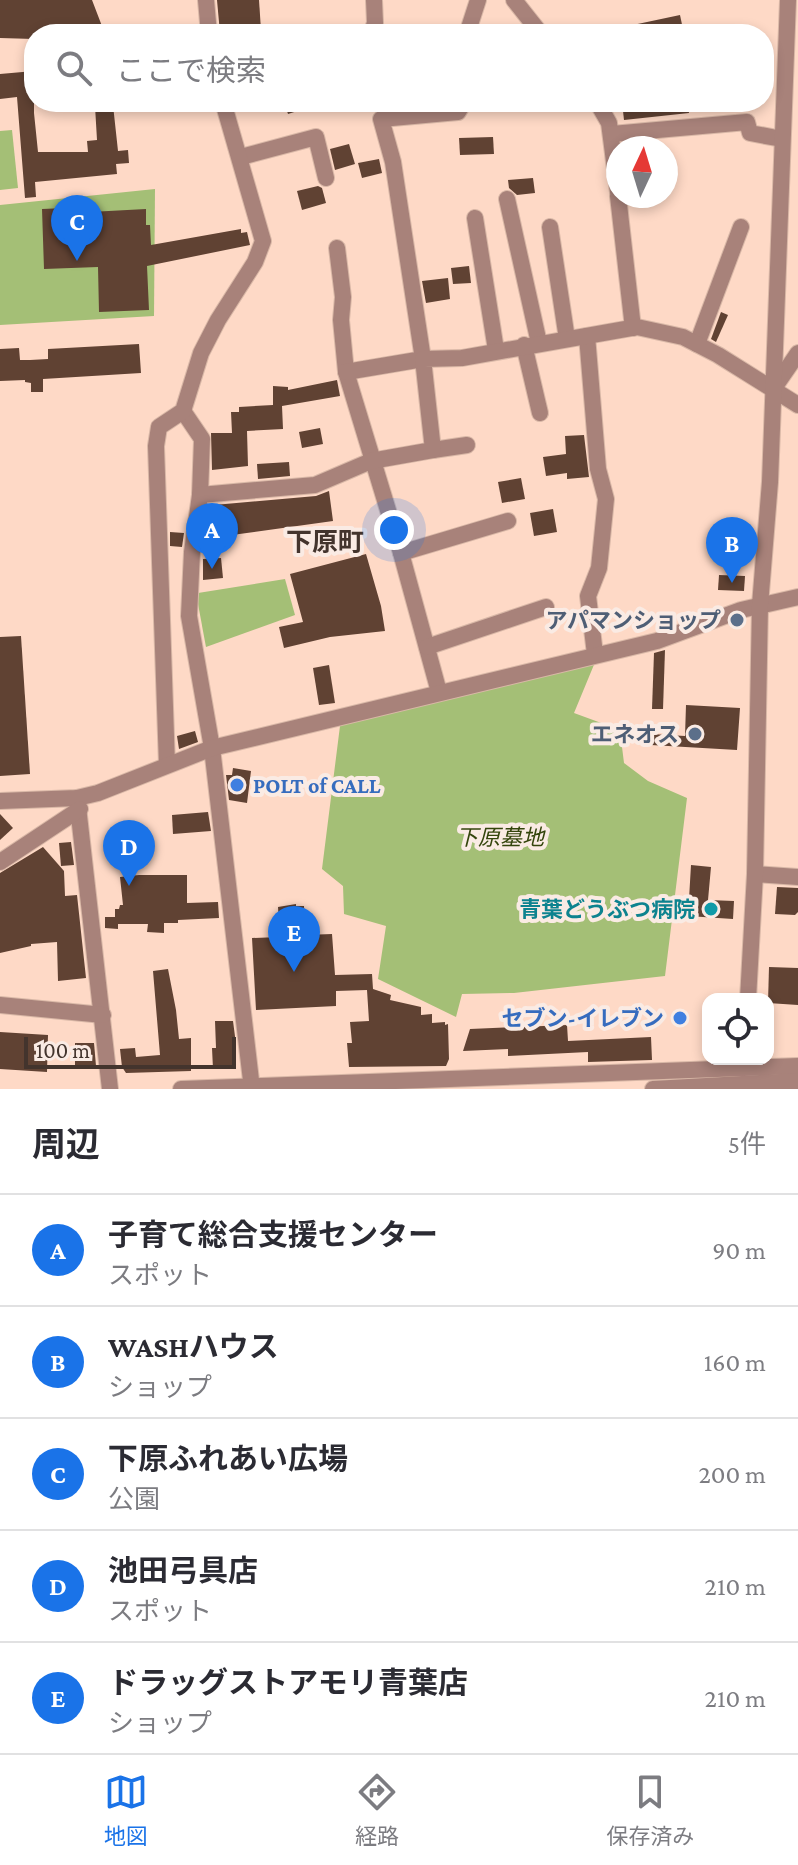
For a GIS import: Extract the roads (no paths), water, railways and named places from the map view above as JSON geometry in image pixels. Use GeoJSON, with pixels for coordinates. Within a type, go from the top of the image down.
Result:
{"type":"FeatureCollection","features":[{"type":"Feature","properties":{"kind":"street"},"geometry":{"type":"LineString","coordinates":[[206,0],[208,24]]}},
{"type":"Feature","properties":{"kind":"street"},"geometry":{"type":"LineString","coordinates":[[374,0],[375,24]]}},
{"type":"Feature","properties":{"kind":"street"},"geometry":{"type":"LineString","coordinates":[[470,24],[478,0]]}},
{"type":"Feature","properties":{"kind":"street"},"geometry":{"type":"LineString","coordinates":[[514,0],[533,24]]}},
{"type":"Feature","properties":{"kind":"street"},"geometry":{"type":"LineString","coordinates":[[748,993],[755,874],[760,605],[788,133],[788,0]]}},
{"type":"Feature","properties":{"kind":"street"},"geometry":{"type":"LineString","coordinates":[[167,765],[156,446],[159,427],[183,411],[201,353],[255,262],[263,241],[226,112]]}},
{"type":"Feature","properties":{"kind":"street"},"geometry":{"type":"LineString","coordinates":[[380,112],[393,162],[423,359],[433,450]]}},
{"type":"Feature","properties":{"kind":"street"},"geometry":{"type":"LineString","coordinates":[[604,112],[612,134],[747,122],[750,133],[788,133]]}},
{"type":"Feature","properties":{"kind":"street"},"geometry":{"type":"LineString","coordinates":[[241,157],[316,137],[326,178]]}},
{"type":"Feature","properties":{"kind":"street"},"geometry":{"type":"LineString","coordinates":[[507,199],[540,413]]}},
{"type":"Feature","properties":{"kind":"street"},"geometry":{"type":"LineString","coordinates":[[620,208],[633,328]]}},
{"type":"Feature","properties":{"kind":"street"},"geometry":{"type":"LineString","coordinates":[[475,218],[496,350]]}},
{"type":"Feature","properties":{"kind":"street"},"geometry":{"type":"LineString","coordinates":[[550,227],[567,339]]}},
{"type":"Feature","properties":{"kind":"street"},"geometry":{"type":"LineString","coordinates":[[697,344],[741,227]]}},
{"type":"Feature","properties":{"kind":"street"},"geometry":{"type":"LineString","coordinates":[[337,248],[343,297],[341,320],[346,372],[439,692]]}},
{"type":"Feature","properties":{"kind":"street"},"geometry":{"type":"LineString","coordinates":[[346,372],[423,359],[462,358],[633,328],[683,337],[798,405]]}},
{"type":"Feature","properties":{"kind":"street"},"geometry":{"type":"LineString","coordinates":[[587,336],[598,469],[606,499],[599,568],[588,596],[595,654]]}},
{"type":"Feature","properties":{"kind":"street"},"geometry":{"type":"LineString","coordinates":[[773,390],[798,353]]}},
{"type":"Feature","properties":{"kind":"street"},"geometry":{"type":"LineString","coordinates":[[183,411],[202,439],[189,616],[212,748],[252,1088]]}},
{"type":"Feature","properties":{"kind":"street"},"geometry":{"type":"LineString","coordinates":[[200,495],[315,485],[371,461],[467,445]]}},
{"type":"Feature","properties":{"kind":"street"},"geometry":{"type":"LineString","coordinates":[[401,553],[508,521]]}},
{"type":"Feature","properties":{"kind":"street"},"geometry":{"type":"LineString","coordinates":[[0,862],[98,793],[212,748],[657,641],[760,605],[798,597]]}},
{"type":"Feature","properties":{"kind":"street"},"geometry":{"type":"LineString","coordinates":[[427,647],[546,607]]}},
{"type":"Feature","properties":{"kind":"street"},"geometry":{"type":"LineString","coordinates":[[0,801],[79,804]]}},
{"type":"Feature","properties":{"kind":"street"},"geometry":{"type":"LineString","coordinates":[[79,804],[110,1089]]}},
{"type":"Feature","properties":{"kind":"street"},"geometry":{"type":"LineString","coordinates":[[755,874],[798,877]]}},
{"type":"Feature","properties":{"kind":"street"},"geometry":{"type":"LineString","coordinates":[[0,1005],[103,1015]]}},
{"type":"Feature","properties":{"kind":"street"},"geometry":{"type":"LineString","coordinates":[[653,1089],[798,1066]]}},
{"type":"Feature","properties":{"kind":"street"},"geometry":{"type":"LineString","coordinates":[[181,1089],[744,1075],[798,1081]]}},
{"type":"Feature","properties":{"kind":"place","name":"下原ふれあい広場"},"geometry":{"type":"Point","coordinates":[77,261]}},
{"type":"Feature","properties":{"kind":"place","name":"子育て総合支援センター"},"geometry":{"type":"Point","coordinates":[212,569]}},
{"type":"Feature","properties":{"kind":"place","name":"WASHハウス"},"geometry":{"type":"Point","coordinates":[732,583]}},
{"type":"Feature","properties":{"kind":"place","name":"アパマンショップ"},"geometry":{"type":"Point","coordinates":[737,620]}},
{"type":"Feature","properties":{"kind":"place","name":"エネオス"},"geometry":{"type":"Point","coordinates":[695,734]}},
{"type":"Feature","properties":{"kind":"place","name":"POLT of CALL"},"geometry":{"type":"Point","coordinates":[237,785]}},
{"type":"Feature","properties":{"kind":"place","name":"池田弓具店"},"geometry":{"type":"Point","coordinates":[129,886]}},
{"type":"Feature","properties":{"kind":"place","name":"青葉どうぶつ病院"},"geometry":{"type":"Point","coordinates":[711,909]}},
{"type":"Feature","properties":{"kind":"place","name":"ドラッグストアモリ青葉店"},"geometry":{"type":"Point","coordinates":[294,972]}},
{"type":"Feature","properties":{"kind":"place","name":"セブン-イレブン"},"geometry":{"type":"Point","coordinates":[680,1018]}},
{"type":"Feature","properties":{"kind":"district","name":"下原町"},"geometry":{"type":"Point","coordinates":[325,542]}},
{"type":"Feature","properties":{"kind":"park label","name":"下原墓地"},"geometry":{"type":"Point","coordinates":[500,837]}}]}
